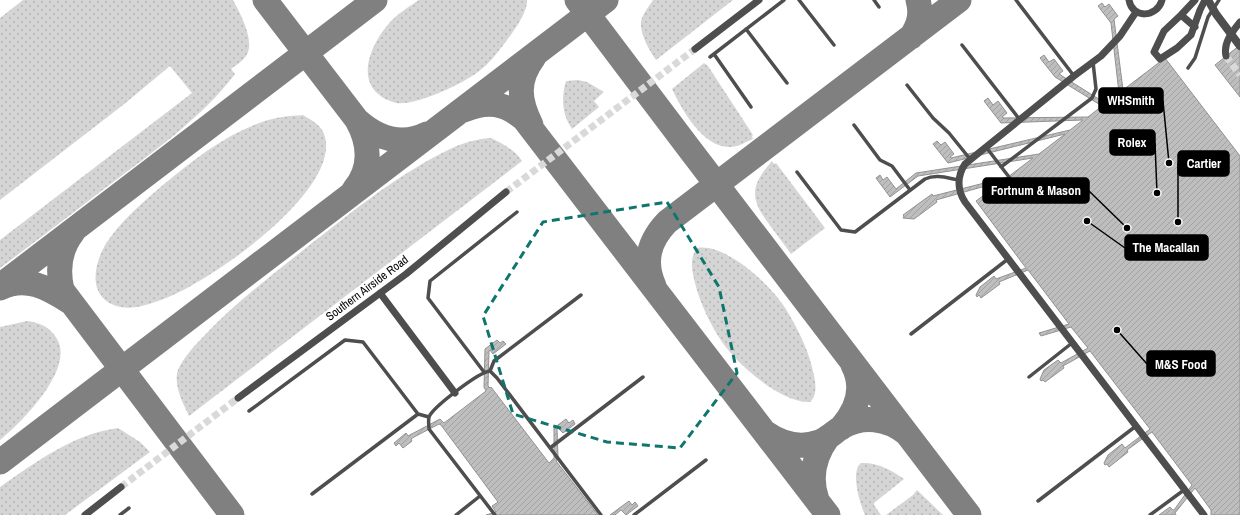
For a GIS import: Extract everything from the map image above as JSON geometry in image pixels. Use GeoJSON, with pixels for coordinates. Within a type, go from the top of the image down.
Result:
{"type":"FeatureCollection","features":[{"type":"Feature","properties":{"kind":"street"},"geometry":{"type":"LineString","coordinates":[[695,49],[759,0]]}},
{"type":"Feature","properties":{"kind":"street"},"geometry":{"type":"LineString","coordinates":[[1129,0],[1132,8],[1136,12],[1142,14],[1153,12],[1158,9],[1162,0]]}},
{"type":"Feature","properties":{"kind":"street"},"geometry":{"type":"LineString","coordinates":[[1195,0],[1164,31],[1154,52],[1160,59],[1177,48],[1191,35],[1200,10],[1206,0],[1240,45]]}},
{"type":"Feature","properties":{"kind":"street"},"geometry":{"type":"LineString","coordinates":[[1136,12],[1129,24],[1110,48],[970,159],[963,166],[959,180],[959,188],[963,200],[1204,515]]}},
{"type":"Feature","properties":{"kind":"street"},"geometry":{"type":"LineString","coordinates":[[1181,15],[1195,26]]}},
{"type":"Feature","properties":{"kind":"street"},"geometry":{"type":"LineString","coordinates":[[1239,23],[1238,37],[1240,45]]}},
{"type":"Feature","properties":{"kind":"street"},"geometry":{"type":"LineString","coordinates":[[1226,56],[1224,49],[1239,23]]}},
{"type":"Feature","properties":{"kind":"street","name":"Southern Airside Road"},"geometry":{"type":"LineString","coordinates":[[238,398],[406,274],[506,192]]}},
{"type":"Feature","properties":{"kind":"street"},"geometry":{"type":"LineString","coordinates":[[380,293],[455,393]]}},
{"type":"Feature","properties":{"kind":"street"},"geometry":{"type":"LineString","coordinates":[[85,515],[121,487]]}},
{"type":"Feature","properties":{"kind":"lane"},"geometry":{"type":"LineString","coordinates":[[751,107],[712,55],[784,0]]}},
{"type":"Feature","properties":{"kind":"lane"},"geometry":{"type":"LineString","coordinates":[[799,0],[834,45]]}},
{"type":"Feature","properties":{"kind":"lane"},"geometry":{"type":"LineString","coordinates":[[874,0],[879,7]]}},
{"type":"Feature","properties":{"kind":"lane"},"geometry":{"type":"LineString","coordinates":[[1016,0],[1074,76]]}},
{"type":"Feature","properties":{"kind":"lane"},"geometry":{"type":"LineString","coordinates":[[1188,68],[1195,58],[1208,17],[1219,0]]}},
{"type":"Feature","properties":{"kind":"lane"},"geometry":{"type":"LineString","coordinates":[[746,29],[787,83]]}},
{"type":"Feature","properties":{"kind":"lane"},"geometry":{"type":"LineString","coordinates":[[962,45],[1020,120]]}},
{"type":"Feature","properties":{"kind":"lane"},"geometry":{"type":"LineString","coordinates":[[1001,167],[1092,98],[1096,89],[1093,62]]}},
{"type":"Feature","properties":{"kind":"lane"},"geometry":{"type":"LineString","coordinates":[[907,85],[932,118],[949,133],[970,159]]}},
{"type":"Feature","properties":{"kind":"lane"},"geometry":{"type":"LineString","coordinates":[[854,125],[880,160],[892,166],[910,190]]}},
{"type":"Feature","properties":{"kind":"lane"},"geometry":{"type":"LineString","coordinates":[[986,147],[1009,177]]}},
{"type":"Feature","properties":{"kind":"lane"},"geometry":{"type":"LineString","coordinates":[[797,172],[841,230],[855,232],[910,190],[930,177],[942,177],[959,180]]}},
{"type":"Feature","properties":{"kind":"lane"},"geometry":{"type":"LineString","coordinates":[[484,372],[428,298],[430,281],[517,212]]}},
{"type":"Feature","properties":{"kind":"lane"},"geometry":{"type":"LineString","coordinates":[[910,334],[1008,259]]}},
{"type":"Feature","properties":{"kind":"lane"},"geometry":{"type":"LineString","coordinates":[[490,371],[494,361],[581,295]]}},
{"type":"Feature","properties":{"kind":"lane"},"geometry":{"type":"LineString","coordinates":[[249,410],[345,340],[363,342],[418,414],[429,417]]}},
{"type":"Feature","properties":{"kind":"lane"},"geometry":{"type":"LineString","coordinates":[[1029,376],[1072,343]]}},
{"type":"Feature","properties":{"kind":"lane"},"geometry":{"type":"LineString","coordinates":[[490,371],[484,372],[435,408],[429,417],[428,422],[429,429],[495,515]]}},
{"type":"Feature","properties":{"kind":"lane"},"geometry":{"type":"LineString","coordinates":[[490,371],[497,378],[601,515]]}},
{"type":"Feature","properties":{"kind":"lane"},"geometry":{"type":"LineString","coordinates":[[550,448],[643,378]]}},
{"type":"Feature","properties":{"kind":"lane"},"geometry":{"type":"LineString","coordinates":[[312,494],[418,414]]}},
{"type":"Feature","properties":{"kind":"lane"},"geometry":{"type":"LineString","coordinates":[[1038,501],[1136,426]]}},
{"type":"Feature","properties":{"kind":"lane"},"geometry":{"type":"LineString","coordinates":[[634,515],[706,460]]}},
{"type":"Feature","properties":{"kind":"lane"},"geometry":{"type":"LineString","coordinates":[[1150,515],[1184,490]]}},
{"type":"Feature","properties":{"kind":"lane"},"geometry":{"type":"LineString","coordinates":[[456,515],[480,496]]}},
{"type":"Feature","properties":{"kind":"lane"},"geometry":{"type":"LineString","coordinates":[[120,515],[129,508]]}},
{"type":"Feature","properties":{"kind":"highlighted area"},"geometry":{"type":"Polygon","coordinates":[[[667,202],[719,287],[737,373],[680,448],[607,442],[513,414],[483,316],[543,222],[667,202]]]}},
{"type":"Feature","properties":{"kind":"shaded area"},"geometry":{"type":"Polygon","coordinates":[[[23,0],[233,0],[246,28],[249,50],[243,60],[231,69],[235,74],[221,91],[174,136],[0,268],[0,240],[192,93],[170,66],[123,105],[0,200],[0,18],[23,0]]]}},
{"type":"Feature","properties":{"kind":"shaded area"},"geometry":{"type":"Polygon","coordinates":[[[419,0],[527,0],[527,5],[513,32],[494,57],[478,72],[450,88],[427,98],[405,103],[396,103],[381,96],[371,85],[368,76],[370,56],[380,36],[392,20],[419,0]]]}},
{"type":"Feature","properties":{"kind":"shaded area"},"geometry":{"type":"Polygon","coordinates":[[[653,0],[733,0],[656,60],[646,42],[641,27],[643,16],[653,0]]]}},
{"type":"Feature","properties":{"kind":"shaded area"},"geometry":{"type":"Polygon","coordinates":[[[704,63],[708,66],[753,135],[753,139],[733,147],[720,146],[702,135],[681,107],[672,89],[704,63]]]}},
{"type":"Feature","properties":{"kind":"shaded area"},"geometry":{"type":"Polygon","coordinates":[[[578,80],[587,82],[604,92],[594,101],[599,107],[572,129],[564,112],[563,94],[566,81],[578,80]]]}},
{"type":"Feature","properties":{"kind":"shaded area"},"geometry":{"type":"Polygon","coordinates":[[[303,115],[315,123],[323,131],[325,156],[314,181],[294,207],[267,232],[238,255],[208,275],[182,291],[161,300],[141,306],[126,308],[110,303],[102,297],[97,289],[96,270],[102,251],[119,226],[155,191],[210,149],[248,127],[267,120],[303,115]]]}},
{"type":"Feature","properties":{"kind":"shaded area"},"geometry":{"type":"Polygon","coordinates":[[[491,138],[512,150],[522,161],[189,416],[178,388],[178,370],[192,348],[213,326],[246,296],[367,200],[407,173],[453,148],[474,140],[491,138]]]}},
{"type":"Feature","properties":{"kind":"shaded area"},"geometry":{"type":"Polygon","coordinates":[[[772,161],[774,164],[776,163],[825,228],[791,254],[763,215],[758,207],[756,199],[755,192],[760,177],[772,161]]]}},
{"type":"Feature","properties":{"kind":"shaded area"},"geometry":{"type":"Polygon","coordinates":[[[697,248],[709,248],[722,252],[735,259],[760,279],[780,301],[800,334],[810,359],[815,379],[815,393],[810,402],[799,401],[774,390],[738,361],[722,342],[706,313],[695,283],[692,270],[692,261],[694,252],[697,248]]]}},
{"type":"Feature","properties":{"kind":"shaded area"},"geometry":{"type":"Polygon","coordinates":[[[27,321],[45,326],[57,339],[61,351],[59,365],[52,380],[32,408],[0,440],[0,327],[27,321]]]}},
{"type":"Feature","properties":{"kind":"shaded area"},"geometry":{"type":"Polygon","coordinates":[[[118,428],[140,442],[150,452],[65,515],[0,515],[0,487],[41,459],[70,443],[101,431],[118,428]]]}},
{"type":"Feature","properties":{"kind":"shaded area"},"geometry":{"type":"Polygon","coordinates":[[[861,463],[884,467],[904,479],[874,503],[881,515],[865,515],[863,510],[856,481],[856,473],[861,463]]]}},
{"type":"Feature","properties":{"kind":"shaded area"},"geometry":{"type":"Polygon","coordinates":[[[917,490],[943,515],[886,515],[913,495],[917,490]]]}},
{"type":"Feature","properties":{"kind":"building"},"geometry":{"type":"Polygon","coordinates":[[[1102,3],[1105,7],[1109,4],[1118,16],[1114,19],[1123,90],[1165,58],[1240,156],[1240,515],[1211,515],[1211,510],[1195,488],[1175,513],[1176,515],[1159,515],[1170,507],[1174,510],[1192,485],[1152,432],[1127,450],[1128,452],[1109,467],[1107,464],[1105,465],[1104,463],[1108,455],[1122,444],[1125,448],[1150,429],[1090,351],[1063,366],[1064,368],[1045,382],[1043,380],[1041,381],[1040,379],[1044,370],[1058,360],[1061,363],[1088,348],[1071,327],[1041,336],[1039,333],[1069,324],[1028,270],[999,282],[1000,284],[981,298],[979,295],[977,297],[976,295],[980,287],[994,276],[996,279],[1026,268],[976,201],[1003,181],[936,200],[937,202],[914,219],[903,218],[903,215],[932,194],[933,196],[1008,177],[1033,158],[918,176],[890,197],[876,178],[880,175],[883,180],[887,177],[896,189],[916,173],[1039,154],[1065,134],[948,163],[933,144],[937,141],[941,145],[945,142],[954,154],[950,157],[951,158],[1070,130],[1083,120],[1001,123],[984,101],[988,98],[993,105],[998,101],[1007,113],[1002,117],[1004,118],[1088,117],[1102,106],[1055,77],[1040,58],[1044,55],[1049,62],[1054,59],[1063,71],[1059,74],[1105,103],[1119,93],[1111,23],[1098,6],[1102,3]]]}},
{"type":"Feature","properties":{"kind":"building"},"geometry":{"type":"Polygon","coordinates":[[[1240,45],[1240,97],[1215,65],[1240,45]]]}},
{"type":"Feature","properties":{"kind":"building"},"geometry":{"type":"Polygon","coordinates":[[[497,340],[500,343],[503,341],[506,344],[493,354],[490,350],[489,351],[488,386],[490,388],[491,387],[549,463],[554,458],[554,428],[566,419],[569,423],[573,420],[575,424],[563,433],[558,428],[557,429],[558,458],[556,461],[598,515],[486,515],[496,512],[492,506],[498,502],[441,425],[439,424],[414,437],[411,439],[412,441],[403,448],[399,443],[396,446],[394,443],[406,433],[408,436],[440,419],[444,423],[486,391],[484,387],[485,349],[497,340]]]}},
{"type":"Feature","properties":{"kind":"building"},"geometry":{"type":"Polygon","coordinates":[[[629,501],[632,505],[635,502],[638,506],[626,515],[621,510],[615,515],[610,515],[629,501]]]}},
{"type":"Feature","properties":{"kind":"taxiway"},"geometry":{"type":"LineString","coordinates":[[265,0],[357,120],[365,138],[367,156],[364,173],[354,190]]}},
{"type":"Feature","properties":{"kind":"taxiway"},"geometry":{"type":"LineString","coordinates":[[0,286],[375,0]]}},
{"type":"Feature","properties":{"kind":"taxiway"},"geometry":{"type":"LineString","coordinates":[[577,0],[969,515]]}},
{"type":"Feature","properties":{"kind":"taxiway"},"geometry":{"type":"LineString","coordinates":[[0,462],[606,0]]}},
{"type":"Feature","properties":{"kind":"taxiway"},"geometry":{"type":"LineString","coordinates":[[911,37],[919,19],[920,10],[918,0]]}},
{"type":"Feature","properties":{"kind":"taxiway"},"geometry":{"type":"LineString","coordinates":[[654,286],[649,268],[650,252],[656,236],[667,222],[959,0]]}},
{"type":"Feature","properties":{"kind":"taxiway"},"geometry":{"type":"LineString","coordinates":[[531,125],[524,107],[521,91],[524,74],[534,57]]}},
{"type":"Feature","properties":{"kind":"taxiway"},"geometry":{"type":"LineString","coordinates":[[464,110],[489,104],[503,106],[524,119],[828,515]]}},
{"type":"Feature","properties":{"kind":"taxiway"},"geometry":{"type":"LineString","coordinates":[[357,120],[373,132],[390,139],[408,140],[427,134]]}},
{"type":"Feature","properties":{"kind":"taxiway"},"geometry":{"type":"LineString","coordinates":[[73,232],[68,239],[60,260],[60,282],[62,290],[232,515]]}},
{"type":"Feature","properties":{"kind":"taxiway"},"geometry":{"type":"LineString","coordinates":[[0,288],[10,284],[28,283],[45,288],[70,302]]}},
{"type":"Feature","properties":{"kind":"taxiway"},"geometry":{"type":"LineString","coordinates":[[841,428],[851,414],[858,398],[859,390],[857,374],[853,365]]}},
{"type":"Feature","properties":{"kind":"taxiway"},"geometry":{"type":"LineString","coordinates":[[766,433],[785,443],[805,445],[822,441],[850,423],[866,420],[883,421],[906,433]]}},
{"type":"Feature","properties":{"kind":"taxiway"},"geometry":{"type":"LineString","coordinates":[[817,500],[813,483],[814,467],[819,452],[828,437]]}},
{"type":"Feature","properties":{"kind":"tunnel"},"geometry":{"type":"LineString","coordinates":[[506,192],[695,49]]}},
{"type":"Feature","properties":{"kind":"tunnel"},"geometry":{"type":"LineString","coordinates":[[1226,56],[1240,75]]}},
{"type":"Feature","properties":{"kind":"tunnel"},"geometry":{"type":"LineString","coordinates":[[121,487],[238,398]]}},
{"type":"Feature","properties":{"kind":"place","name":"WHSmith"},"geometry":{"type":"Point","coordinates":[1169,163]}},
{"type":"Feature","properties":{"kind":"place","name":"Rolex"},"geometry":{"type":"Point","coordinates":[1157,193]}},
{"type":"Feature","properties":{"kind":"place","name":"The Macallan"},"geometry":{"type":"Point","coordinates":[1087,221]}},
{"type":"Feature","properties":{"kind":"place","name":"Cartier"},"geometry":{"type":"Point","coordinates":[1178,222]}},
{"type":"Feature","properties":{"kind":"place","name":"Fortnum & Mason"},"geometry":{"type":"Point","coordinates":[1127,228]}},
{"type":"Feature","properties":{"kind":"place","name":"M&S Food"},"geometry":{"type":"Point","coordinates":[1117,330]}}]}
